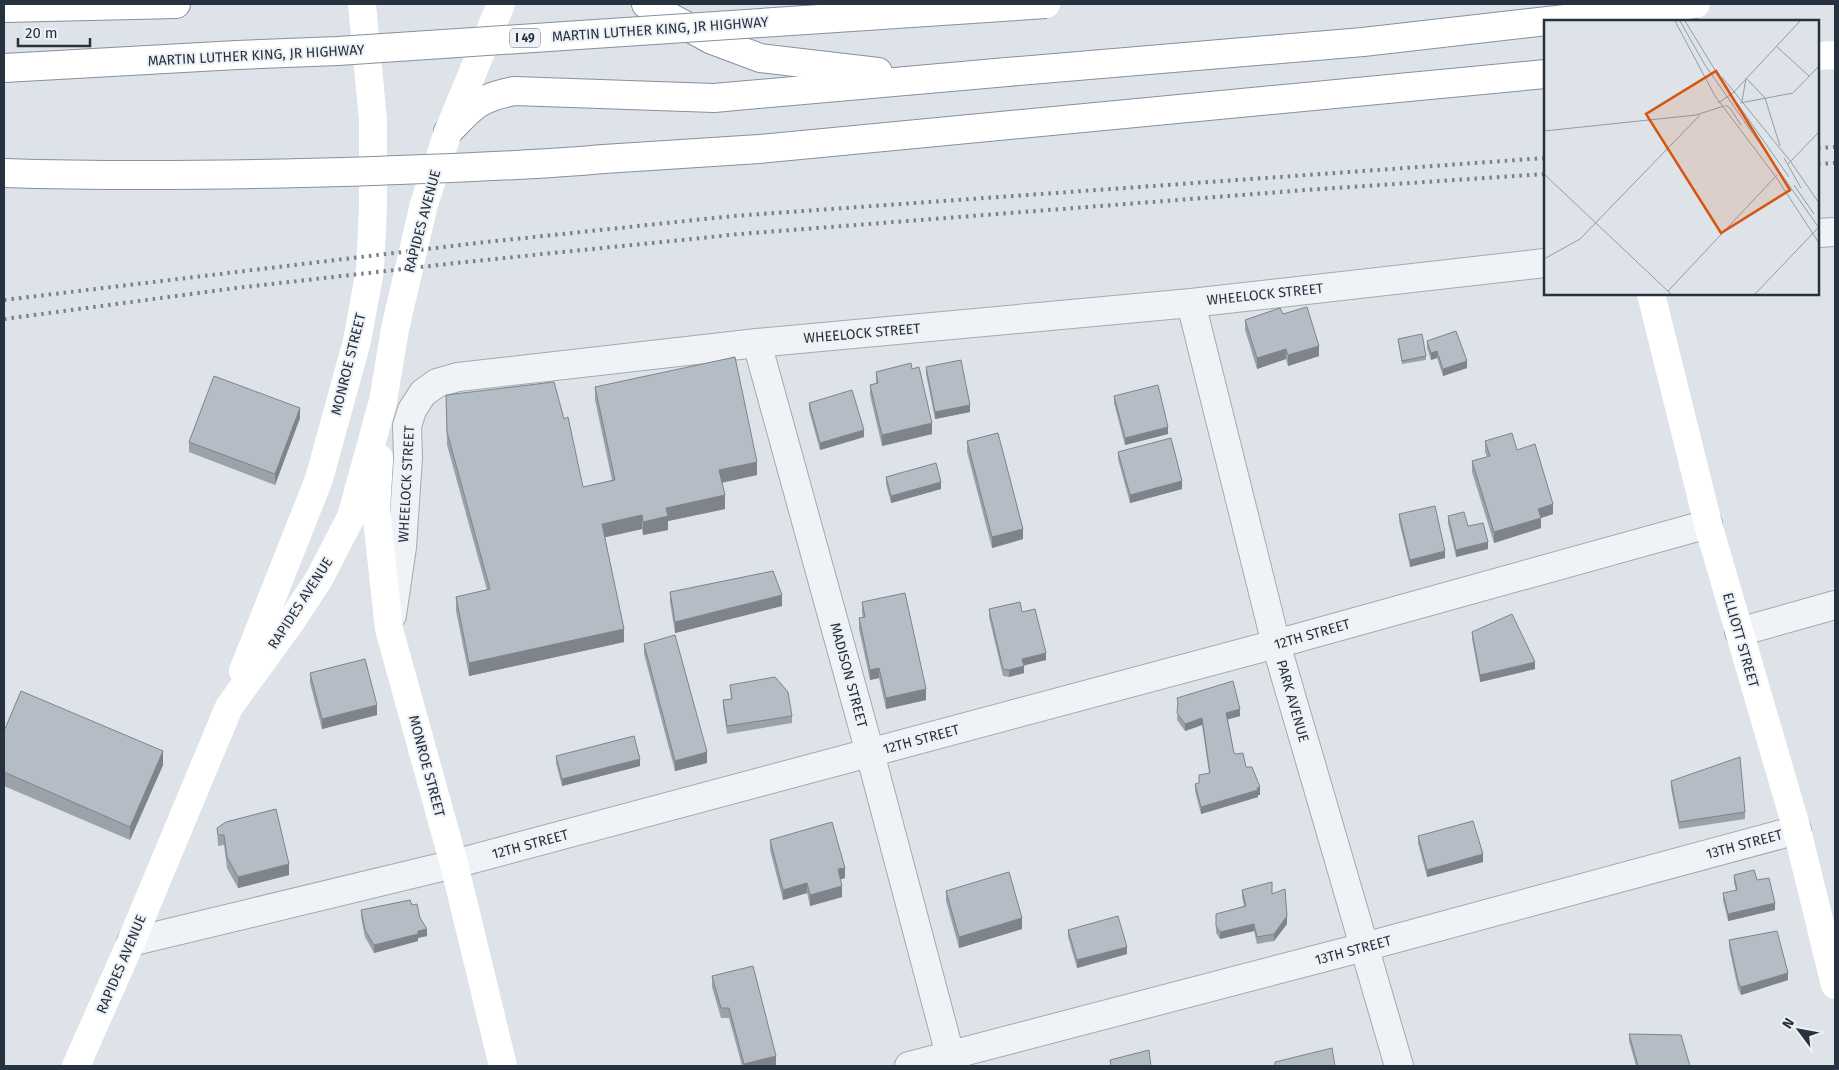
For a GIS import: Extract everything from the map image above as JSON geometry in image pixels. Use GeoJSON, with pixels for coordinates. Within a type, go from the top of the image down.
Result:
{"type":"FeatureCollection","features":[{"type":"Feature","properties":{"kind":"main road"},"geometry":{"type":"LineString","coordinates":[[4,8],[176,4]]}},
{"type":"Feature","properties":{"kind":"main road","name":"MONROE STREET"},"geometry":{"type":"LineString","coordinates":[[229,707],[318,479],[357,341],[370,270],[373,208],[374,120],[362,4]]}},
{"type":"Feature","properties":{"kind":"main road","name":"RAPIDES AVENUE"},"geometry":{"type":"LineString","coordinates":[[76,1066],[131,942],[229,707],[290,623],[319,579],[351,517],[383,401],[395,329],[424,204],[448,132],[501,4]]}},
{"type":"Feature","properties":{"kind":"main road"},"geometry":{"type":"LineString","coordinates":[[646,4],[712,40],[760,58],[936,78]]}},
{"type":"Feature","properties":{"kind":"main road","name":"MARTIN LUTHER KING, JR HIGHWAY"},"geometry":{"type":"LineString","coordinates":[[4,68],[237,55],[338,52],[1046,4]]}},
{"type":"Feature","properties":{"kind":"main road"},"geometry":{"type":"LineString","coordinates":[[1580,4],[1584,20]]}},
{"type":"Feature","properties":{"kind":"main road"},"geometry":{"type":"LineString","coordinates":[[1556,20],[1696,4]]}},
{"type":"Feature","properties":{"kind":"main road"},"geometry":{"type":"LineString","coordinates":[[448,132],[472,106],[492,95],[514,91],[714,98],[1363,42],[1544,21]]}},
{"type":"Feature","properties":{"kind":"main road"},"geometry":{"type":"LineString","coordinates":[[1819,56],[1835,55]]}},
{"type":"Feature","properties":{"kind":"main road"},"geometry":{"type":"LineString","coordinates":[[4,173],[65,175],[270,174],[534,165],[759,150],[1544,74]]}},
{"type":"Feature","properties":{"kind":"main road","name":"ELLIOTT STREET"},"geometry":{"type":"LineString","coordinates":[[1651,295],[1708,524],[1796,830],[1835,985]]}},
{"type":"Feature","properties":{"kind":"main road","name":"MONROE STREET"},"geometry":{"type":"LineString","coordinates":[[383,401],[376,510],[389,629],[454,864],[503,1066]]}},
{"type":"Feature","properties":{"kind":"street"},"geometry":{"type":"LineString","coordinates":[[1819,233],[1835,232]]}},
{"type":"Feature","properties":{"kind":"street","name":"WHEELOCK STREET"},"geometry":{"type":"LineString","coordinates":[[389,629],[402,546],[408,458],[407,426],[412,410],[423,393],[437,383],[458,377],[757,343],[1191,303],[1544,263]]}},
{"type":"Feature","properties":{"kind":"street","name":"PARK AVENUE"},"geometry":{"type":"LineString","coordinates":[[1191,303],[1276,644],[1399,1066]]}},
{"type":"Feature","properties":{"kind":"street","name":"MADISON STREET"},"geometry":{"type":"LineString","coordinates":[[757,343],[870,753],[951,1061]]}},
{"type":"Feature","properties":{"kind":"street","name":"12TH STREET"},"geometry":{"type":"LineString","coordinates":[[131,942],[454,864],[1276,644],[1708,524]]}},
{"type":"Feature","properties":{"kind":"street"},"geometry":{"type":"LineString","coordinates":[[1738,632],[1835,605]]}},
{"type":"Feature","properties":{"kind":"street","name":"13TH STREET"},"geometry":{"type":"LineString","coordinates":[[908,1066],[951,1061],[1796,830]]}},
{"type":"Feature","properties":{"kind":"building"},"geometry":{"type":"Polygon","coordinates":[[[1307,307],[1319,346],[1288,355],[1286,349],[1257,358],[1245,320],[1280,308],[1283,314],[1307,307]]]}},
{"type":"Feature","properties":{"kind":"building"},"geometry":{"type":"Polygon","coordinates":[[[1456,331],[1467,361],[1443,369],[1437,351],[1431,353],[1427,341],[1456,331]]]}},
{"type":"Feature","properties":{"kind":"building"},"geometry":{"type":"Polygon","coordinates":[[[1422,334],[1426,356],[1402,361],[1398,339],[1422,334]]]}},
{"type":"Feature","properties":{"kind":"building"},"geometry":{"type":"Polygon","coordinates":[[[735,357],[757,462],[719,470],[725,495],[666,508],[668,516],[643,522],[642,515],[602,524],[624,629],[469,663],[456,597],[490,589],[447,432],[446,395],[554,382],[564,419],[568,417],[583,487],[615,480],[595,387],[735,357]]]}},
{"type":"Feature","properties":{"kind":"building"},"geometry":{"type":"Polygon","coordinates":[[[961,360],[970,405],[935,412],[926,367],[961,360]]]}},
{"type":"Feature","properties":{"kind":"building"},"geometry":{"type":"Polygon","coordinates":[[[911,363],[912,369],[919,367],[932,423],[882,435],[870,385],[878,383],[876,372],[911,363]]]}},
{"type":"Feature","properties":{"kind":"building"},"geometry":{"type":"Polygon","coordinates":[[[214,376],[300,408],[275,474],[189,442],[214,376]]]}},
{"type":"Feature","properties":{"kind":"building"},"geometry":{"type":"Polygon","coordinates":[[[1158,385],[1168,427],[1125,438],[1114,396],[1158,385]]]}},
{"type":"Feature","properties":{"kind":"building"},"geometry":{"type":"Polygon","coordinates":[[[852,390],[864,430],[820,443],[809,403],[852,390]]]}},
{"type":"Feature","properties":{"kind":"building"},"geometry":{"type":"Polygon","coordinates":[[[998,433],[1023,529],[992,537],[967,441],[998,433]]]}},
{"type":"Feature","properties":{"kind":"building"},"geometry":{"type":"Polygon","coordinates":[[[1512,433],[1517,450],[1535,444],[1553,504],[1538,509],[1541,518],[1494,532],[1472,461],[1490,456],[1485,441],[1512,433]]]}},
{"type":"Feature","properties":{"kind":"building"},"geometry":{"type":"Polygon","coordinates":[[[1171,438],[1182,481],[1130,495],[1118,452],[1171,438]]]}},
{"type":"Feature","properties":{"kind":"building"},"geometry":{"type":"Polygon","coordinates":[[[936,463],[941,482],[891,496],[886,477],[936,463]]]}},
{"type":"Feature","properties":{"kind":"building"},"geometry":{"type":"Polygon","coordinates":[[[1435,506],[1445,551],[1410,560],[1399,514],[1435,506]]]}},
{"type":"Feature","properties":{"kind":"building"},"geometry":{"type":"Polygon","coordinates":[[[1464,512],[1468,526],[1483,523],[1488,542],[1456,550],[1448,516],[1464,512]]]}},
{"type":"Feature","properties":{"kind":"building"},"geometry":{"type":"Polygon","coordinates":[[[773,571],[782,595],[675,622],[670,592],[773,571]]]}},
{"type":"Feature","properties":{"kind":"building"},"geometry":{"type":"Polygon","coordinates":[[[905,593],[926,689],[886,698],[879,668],[870,670],[859,618],[865,617],[862,602],[905,593]]]}},
{"type":"Feature","properties":{"kind":"building"},"geometry":{"type":"Polygon","coordinates":[[[1020,602],[1022,612],[1035,609],[1046,653],[1022,659],[1024,666],[1009,670],[1003,669],[989,609],[1020,602]]]}},
{"type":"Feature","properties":{"kind":"building"},"geometry":{"type":"Polygon","coordinates":[[[1512,614],[1535,662],[1480,675],[1472,632],[1512,614]]]}},
{"type":"Feature","properties":{"kind":"building"},"geometry":{"type":"Polygon","coordinates":[[[675,635],[707,752],[675,761],[644,644],[675,635]]]}},
{"type":"Feature","properties":{"kind":"building"},"geometry":{"type":"Polygon","coordinates":[[[365,659],[377,705],[322,719],[310,673],[365,659]]]}},
{"type":"Feature","properties":{"kind":"building"},"geometry":{"type":"Polygon","coordinates":[[[775,677],[788,692],[792,716],[727,726],[723,700],[732,699],[730,685],[775,677]]]}},
{"type":"Feature","properties":{"kind":"building"},"geometry":{"type":"Polygon","coordinates":[[[1233,681],[1240,709],[1226,713],[1234,753],[1243,753],[1246,767],[1252,767],[1260,787],[1257,788],[1258,790],[1201,807],[1195,784],[1199,783],[1199,775],[1210,773],[1202,718],[1185,724],[1177,713],[1177,698],[1233,681]]]}},
{"type":"Feature","properties":{"kind":"building"},"geometry":{"type":"Polygon","coordinates":[[[21,691],[163,751],[130,827],[4,772],[4,731],[21,691]]]}},
{"type":"Feature","properties":{"kind":"building"},"geometry":{"type":"Polygon","coordinates":[[[634,736],[640,759],[562,779],[556,756],[634,736]]]}},
{"type":"Feature","properties":{"kind":"building"},"geometry":{"type":"Polygon","coordinates":[[[1740,757],[1745,812],[1679,822],[1671,781],[1740,757]]]}},
{"type":"Feature","properties":{"kind":"building"},"geometry":{"type":"Polygon","coordinates":[[[276,809],[289,864],[238,877],[227,857],[224,835],[218,835],[217,828],[226,822],[276,809]]]}},
{"type":"Feature","properties":{"kind":"building"},"geometry":{"type":"Polygon","coordinates":[[[1473,821],[1483,854],[1427,870],[1418,836],[1473,821]]]}},
{"type":"Feature","properties":{"kind":"building"},"geometry":{"type":"Polygon","coordinates":[[[832,822],[845,868],[838,869],[842,886],[810,895],[807,883],[783,890],[770,840],[832,822]]]}},
{"type":"Feature","properties":{"kind":"building"},"geometry":{"type":"Polygon","coordinates":[[[1754,870],[1757,880],[1769,878],[1775,903],[1728,914],[1723,893],[1737,890],[1734,875],[1754,870]]]}},
{"type":"Feature","properties":{"kind":"building"},"geometry":{"type":"Polygon","coordinates":[[[1009,872],[1022,918],[959,937],[946,891],[1009,872]]]}},
{"type":"Feature","properties":{"kind":"building"},"geometry":{"type":"Polygon","coordinates":[[[1272,882],[1272,894],[1285,889],[1287,916],[1274,934],[1257,937],[1254,924],[1220,932],[1216,926],[1216,914],[1246,906],[1242,890],[1272,882]]]}},
{"type":"Feature","properties":{"kind":"building"},"geometry":{"type":"Polygon","coordinates":[[[410,900],[412,905],[417,904],[420,918],[427,929],[418,931],[418,934],[374,945],[365,930],[361,910],[410,900]]]}},
{"type":"Feature","properties":{"kind":"building"},"geometry":{"type":"Polygon","coordinates":[[[1118,916],[1127,947],[1077,960],[1068,930],[1118,916]]]}},
{"type":"Feature","properties":{"kind":"building"},"geometry":{"type":"Polygon","coordinates":[[[1777,931],[1788,973],[1741,987],[1729,940],[1777,931]]]}},
{"type":"Feature","properties":{"kind":"building"},"geometry":{"type":"Polygon","coordinates":[[[753,966],[776,1056],[744,1064],[729,1008],[721,1008],[712,976],[753,966]]]}},
{"type":"Feature","properties":{"kind":"building"},"geometry":{"type":"Polygon","coordinates":[[[1629,1034],[1681,1035],[1690,1066],[1638,1066],[1629,1034]]]}},
{"type":"Feature","properties":{"kind":"building"},"geometry":{"type":"Polygon","coordinates":[[[1332,1048],[1335,1066],[1275,1066],[1275,1062],[1332,1048]]]}},
{"type":"Feature","properties":{"kind":"building"},"geometry":{"type":"Polygon","coordinates":[[[1149,1050],[1151,1066],[1111,1066],[1110,1060],[1149,1050]]]}},
{"type":"Feature","properties":{"kind":"railway"},"geometry":{"type":"LineString","coordinates":[[1819,148],[1835,147]]}},
{"type":"Feature","properties":{"kind":"railway"},"geometry":{"type":"LineString","coordinates":[[4,300],[477,243],[733,216],[1544,158]]}},
{"type":"Feature","properties":{"kind":"railway"},"geometry":{"type":"LineString","coordinates":[[1819,164],[1835,163]]}},
{"type":"Feature","properties":{"kind":"railway"},"geometry":{"type":"LineString","coordinates":[[4,319],[236,288],[740,234],[1306,190],[1544,174]]}}]}
